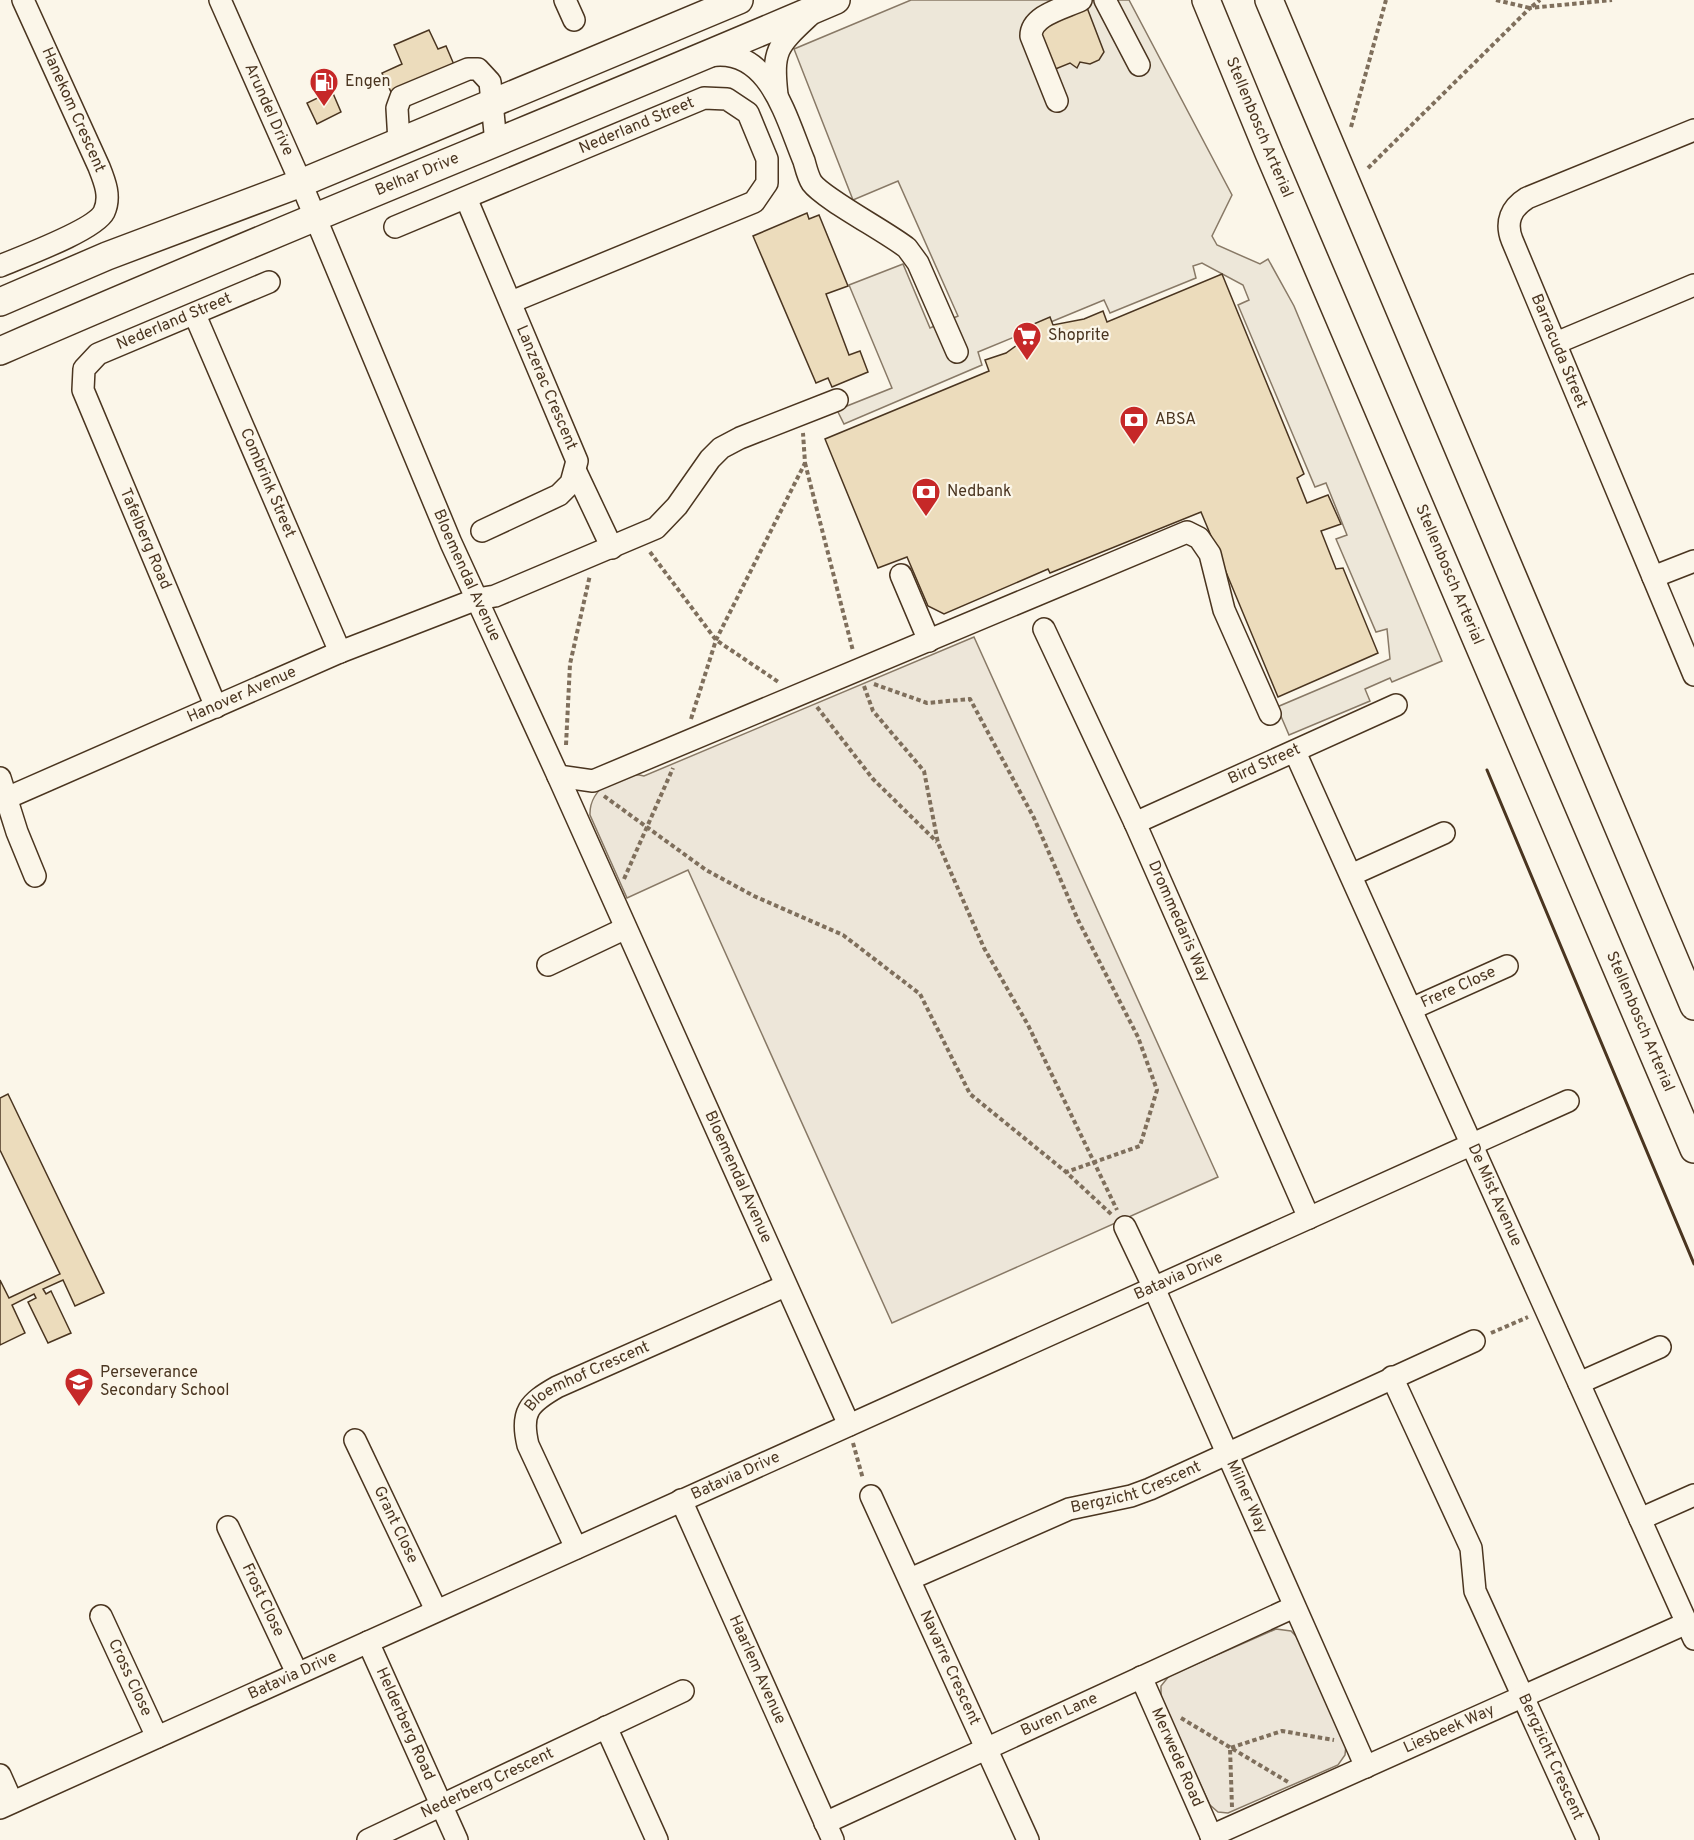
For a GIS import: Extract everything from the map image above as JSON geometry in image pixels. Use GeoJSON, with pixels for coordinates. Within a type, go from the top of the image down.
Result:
{"type":"FeatureCollection","features":[{"type":"Feature","properties":{"kind":"main road"},"geometry":{"type":"LineString","coordinates":[[0,302],[106,256],[301,183],[739,0]]}},
{"type":"Feature","properties":{"kind":"main road"},"geometry":{"type":"LineString","coordinates":[[1200,0],[1220,33]]}},
{"type":"Feature","properties":{"kind":"main road","name":"Stellenbosch Arterial"},"geometry":{"type":"LineString","coordinates":[[1206,0],[1694,1149]]}},
{"type":"Feature","properties":{"kind":"main road"},"geometry":{"type":"LineString","coordinates":[[1269,0],[1694,1006]]}},
{"type":"Feature","properties":{"kind":"main road","name":"Belhar Drive"},"geometry":{"type":"LineString","coordinates":[[0,351],[196,266],[316,219],[826,4]]}},
{"type":"Feature","properties":{"kind":"street","name":"Hanekom Crescent"},"geometry":{"type":"LineString","coordinates":[[0,266],[90,226],[103,215],[108,201],[106,184],[96,159],[23,0]]}},
{"type":"Feature","properties":{"kind":"street","name":"Arundel Drive"},"geometry":{"type":"LineString","coordinates":[[220,0],[316,219]]}},
{"type":"Feature","properties":{"kind":"street"},"geometry":{"type":"LineString","coordinates":[[565,0],[574,20]]}},
{"type":"Feature","properties":{"kind":"street"},"geometry":{"type":"LineString","coordinates":[[1057,101],[1031,36],[1031,28],[1036,21],[1081,0]]}},
{"type":"Feature","properties":{"kind":"street"},"geometry":{"type":"LineString","coordinates":[[1105,0],[1139,65]]}},
{"type":"Feature","properties":{"kind":"street"},"geometry":{"type":"LineString","coordinates":[[777,97],[774,65],[777,52],[785,39],[826,4]]}},
{"type":"Feature","properties":{"kind":"street"},"geometry":{"type":"LineString","coordinates":[[691,60],[719,55],[741,57],[757,68],[777,97],[813,183],[907,248],[918,263],[957,352]]}},
{"type":"Feature","properties":{"kind":"street"},"geometry":{"type":"LineString","coordinates":[[399,142],[397,108],[401,97],[459,73],[478,69],[486,75],[494,103],[496,143]]}},
{"type":"Feature","properties":{"kind":"street","name":"Nederland Street"},"geometry":{"type":"LineString","coordinates":[[394,227],[704,98],[727,99],[748,113],[767,159],[767,183],[754,202],[511,302]]}},
{"type":"Feature","properties":{"kind":"street","name":"Barracuda Street"},"geometry":{"type":"LineString","coordinates":[[1694,130],[1527,198],[1511,214],[1509,232],[1694,675]]}},
{"type":"Feature","properties":{"kind":"street","name":"Lanzerac Crescent"},"geometry":{"type":"LineString","coordinates":[[466,198],[577,457],[576,472],[571,483],[559,495],[482,531]]}},
{"type":"Feature","properties":{"kind":"street","name":"Bloemendal Avenue"},"geometry":{"type":"LineString","coordinates":[[316,219],[477,599],[576,779],[573,810],[624,929],[849,1425]]}},
{"type":"Feature","properties":{"kind":"street","name":"Nederland Street"},"geometry":{"type":"LineString","coordinates":[[84,369],[98,354],[269,282]]}},
{"type":"Feature","properties":{"kind":"street"},"geometry":{"type":"LineString","coordinates":[[1556,343],[1694,285]]}},
{"type":"Feature","properties":{"kind":"street","name":"Combrink Street"},"geometry":{"type":"LineString","coordinates":[[195,315],[340,652]]}},
{"type":"Feature","properties":{"kind":"street","name":"Tafelberg Road"},"geometry":{"type":"LineString","coordinates":[[84,369],[83,390],[216,707]]}},
{"type":"Feature","properties":{"kind":"street","name":"Hanover Avenue"},"geometry":{"type":"LineString","coordinates":[[35,876],[3,792],[216,707],[340,652],[477,599],[495,596],[656,528],[666,520],[710,459],[721,448],[837,400]]}},
{"type":"Feature","properties":{"kind":"street"},"geometry":{"type":"LineString","coordinates":[[576,472],[612,548]]}},
{"type":"Feature","properties":{"kind":"street"},"geometry":{"type":"LineString","coordinates":[[573,810],[576,779],[685,742],[1187,532],[1199,538],[1210,554],[1224,610],[1270,714]]}},
{"type":"Feature","properties":{"kind":"street"},"geometry":{"type":"LineString","coordinates":[[1653,577],[1694,561]]}},
{"type":"Feature","properties":{"kind":"street"},"geometry":{"type":"LineString","coordinates":[[902,575],[928,641]]}},
{"type":"Feature","properties":{"kind":"street","name":"Drommedaris Way"},"geometry":{"type":"LineString","coordinates":[[1044,629],[1135,824],[1309,1218]]}},
{"type":"Feature","properties":{"kind":"street","name":"Bird Street"},"geometry":{"type":"LineString","coordinates":[[1135,824],[1396,705]]}},
{"type":"Feature","properties":{"kind":"street","name":"De Mist Avenue"},"geometry":{"type":"LineString","coordinates":[[1295,752],[1690,1631]]}},
{"type":"Feature","properties":{"kind":"street"},"geometry":{"type":"LineString","coordinates":[[1351,875],[1444,833]]}},
{"type":"Feature","properties":{"kind":"street"},"geometry":{"type":"LineString","coordinates":[[548,964],[624,929]]}},
{"type":"Feature","properties":{"kind":"street","name":"Frere Close"},"geometry":{"type":"LineString","coordinates":[[1411,1009],[1507,966]]}},
{"type":"Feature","properties":{"kind":"street","name":"Batavia Drive"},"geometry":{"type":"LineString","coordinates":[[6,1805],[1568,1101]]}},
{"type":"Feature","properties":{"kind":"street","name":"Milner Way"},"geometry":{"type":"LineString","coordinates":[[1125,1227],[1366,1767]]}},
{"type":"Feature","properties":{"kind":"street","name":"Bloemhof Crescent"},"geometry":{"type":"LineString","coordinates":[[576,1548],[528,1445],[523,1427],[527,1411],[538,1398],[557,1387],[785,1286]]}},
{"type":"Feature","properties":{"kind":"street","name":"Bergzicht Crescent"},"geometry":{"type":"LineString","coordinates":[[910,1579],[1069,1509],[1131,1496],[1474,1341]]}},
{"type":"Feature","properties":{"kind":"street"},"geometry":{"type":"LineString","coordinates":[[1579,1383],[1660,1347]]}},
{"type":"Feature","properties":{"kind":"street","name":"Bergzicht Crescent"},"geometry":{"type":"LineString","coordinates":[[1392,1377],[1466,1535],[1474,1565],[1475,1591],[1588,1840]]}},
{"type":"Feature","properties":{"kind":"street","name":"Grant Close"},"geometry":{"type":"LineString","coordinates":[[354,1440],[436,1610]]}},
{"type":"Feature","properties":{"kind":"street"},"geometry":{"type":"LineString","coordinates":[[1640,1519],[1694,1495]]}},
{"type":"Feature","properties":{"kind":"street","name":"Navarre Crescent"},"geometry":{"type":"LineString","coordinates":[[871,1496],[1028,1840]]}},
{"type":"Feature","properties":{"kind":"street","name":"Haarlem Avenue"},"geometry":{"type":"LineString","coordinates":[[681,1500],[829,1831]]}},
{"type":"Feature","properties":{"kind":"street","name":"Frost Close"},"geometry":{"type":"LineString","coordinates":[[228,1527],[297,1673]]}},
{"type":"Feature","properties":{"kind":"street","name":"Buren Lane"},"geometry":{"type":"LineString","coordinates":[[829,1831],[986,1749],[1294,1607]]}},
{"type":"Feature","properties":{"kind":"street","name":"Cross Close"},"geometry":{"type":"LineString","coordinates":[[101,1616],[157,1737]]}},
{"type":"Feature","properties":{"kind":"street","name":"Liesbeek Way"},"geometry":{"type":"LineString","coordinates":[[1212,1838],[1295,1798],[1524,1696],[1690,1631]]}},
{"type":"Feature","properties":{"kind":"street","name":"Helderberg Road"},"geometry":{"type":"LineString","coordinates":[[368,1642],[457,1840]]}},
{"type":"Feature","properties":{"kind":"street","name":"Merwede Road"},"geometry":{"type":"LineString","coordinates":[[1141,1677],[1212,1838]]}},
{"type":"Feature","properties":{"kind":"street","name":"Nederberg Crescent"},"geometry":{"type":"LineString","coordinates":[[368,1840],[683,1691]]}},
{"type":"Feature","properties":{"kind":"street"},"geometry":{"type":"LineString","coordinates":[[606,1727],[657,1840]]}},
{"type":"Feature","properties":{"kind":"street"},"geometry":{"type":"LineString","coordinates":[[0,1775],[6,1805]]}},
{"type":"Feature","properties":{"kind":"path"},"geometry":{"type":"LineString","coordinates":[[1351,127],[1386,0]]}},
{"type":"Feature","properties":{"kind":"path"},"geometry":{"type":"LineString","coordinates":[[1496,0],[1530,8],[1612,0]]}},
{"type":"Feature","properties":{"kind":"path"},"geometry":{"type":"LineString","coordinates":[[1368,168],[1540,0]]}},
{"type":"Feature","properties":{"kind":"path"},"geometry":{"type":"LineString","coordinates":[[802,414],[805,463],[858,670],[873,711],[924,771],[938,843],[980,938],[1028,1025],[1095,1160],[1125,1227]]}},
{"type":"Feature","properties":{"kind":"path"},"geometry":{"type":"LineString","coordinates":[[608,891],[621,885],[685,742],[716,640],[805,463]]}},
{"type":"Feature","properties":{"kind":"path"},"geometry":{"type":"LineString","coordinates":[[588,558],[590,577],[570,664],[566,753],[576,779],[706,870],[754,896],[843,935],[920,994],[970,1094],[1066,1172],[1125,1227]]}},
{"type":"Feature","properties":{"kind":"path"},"geometry":{"type":"LineString","coordinates":[[858,670],[876,686],[927,703],[970,699],[1034,818],[1078,920],[1138,1037],[1157,1090],[1140,1146],[1066,1172]]}},
{"type":"Feature","properties":{"kind":"path"},"geometry":{"type":"LineString","coordinates":[[1474,1341],[1546,1309]]}},
{"type":"Feature","properties":{"kind":"path"},"geometry":{"type":"LineString","coordinates":[[849,1425],[858,1467],[871,1496]]}},
{"type":"Feature","properties":{"kind":"path"},"geometry":{"type":"LineString","coordinates":[[1160,1719],[1175,1713],[1290,1784],[1295,1798]]}},
{"type":"Feature","properties":{"kind":"path"},"geometry":{"type":"LineString","coordinates":[[1230,1748],[1282,1731],[1347,1742],[1354,1739]]}},
{"type":"Feature","properties":{"kind":"path"},"geometry":{"type":"LineString","coordinates":[[1230,1748],[1232,1812],[1235,1826]]}},
{"type":"Feature","properties":{"kind":"shaded area"},"geometry":{"type":"Polygon","coordinates":[[[911,0],[1129,0],[1232,195],[1212,236],[1217,245],[1260,264],[1268,259],[1294,306],[1442,661],[1392,682],[1390,678],[1365,689],[1370,701],[1289,735],[1277,707],[1390,659],[1387,629],[1376,632],[1336,539],[1347,535],[1326,483],[1315,487],[1238,305],[1249,300],[1243,285],[1202,263],[1193,266],[1196,278],[1110,313],[1104,300],[978,352],[982,365],[844,424],[837,410],[892,388],[849,285],[903,264],[930,328],[958,316],[898,181],[853,200],[794,49],[911,0]]]}},
{"type":"Feature","properties":{"kind":"shaded area"},"geometry":{"type":"Polygon","coordinates":[[[974,637],[1218,1177],[892,1323],[688,870],[627,898],[590,815],[591,805],[600,789],[616,779],[625,776],[644,776],[974,637]]]}},
{"type":"Feature","properties":{"kind":"shaded area"},"geometry":{"type":"Polygon","coordinates":[[[1276,1629],[1291,1631],[1298,1638],[1346,1745],[1345,1755],[1338,1765],[1228,1813],[1218,1812],[1210,1805],[1161,1700],[1161,1686],[1169,1676],[1276,1629]]]}},
{"type":"Feature","properties":{"kind":"building"},"geometry":{"type":"Polygon","coordinates":[[[1086,5],[1104,52],[1099,60],[1090,64],[1080,62],[1077,68],[1070,63],[1053,70],[1036,32],[1086,5]]]}},
{"type":"Feature","properties":{"kind":"building"},"geometry":{"type":"Polygon","coordinates":[[[429,30],[438,49],[446,46],[455,67],[392,94],[382,73],[402,64],[394,45],[429,30]]]}},
{"type":"Feature","properties":{"kind":"building","name":"Engen"},"geometry":{"type":"Polygon","coordinates":[[[332,91],[341,112],[317,124],[307,103],[332,91]]]}},
{"type":"Feature","properties":{"kind":"building"},"geometry":{"type":"Polygon","coordinates":[[[807,213],[809,219],[819,215],[848,286],[826,294],[849,355],[860,351],[868,372],[832,387],[828,378],[816,383],[753,236],[807,213]]]}},
{"type":"Feature","properties":{"kind":"building"},"geometry":{"type":"Polygon","coordinates":[[[1222,274],[1304,474],[1297,478],[1307,503],[1328,495],[1341,524],[1321,531],[1336,569],[1343,568],[1378,653],[1278,697],[1201,512],[1050,573],[1048,569],[944,614],[928,606],[907,557],[878,568],[825,439],[989,371],[985,360],[1006,353],[1027,338],[1022,329],[1050,317],[1053,325],[1084,319],[1103,311],[1107,322],[1222,274]]]}},
{"type":"Feature","properties":{"kind":"building"},"geometry":{"type":"Polygon","coordinates":[[[8,1094],[104,1293],[75,1306],[63,1280],[43,1289],[46,1294],[51,1291],[71,1333],[48,1343],[28,1302],[36,1298],[34,1294],[12,1305],[25,1333],[0,1345],[0,1280],[9,1298],[60,1274],[0,1150],[0,1098],[8,1094]]]}},
{"type":"Feature","properties":{"kind":"wall"},"geometry":{"type":"LineString","coordinates":[[1487,770],[1694,1264]]}},
{"type":"Feature","properties":{"kind":"place","name":"Engen"},"geometry":{"type":"Point","coordinates":[324,108]}},
{"type":"Feature","properties":{"kind":"place","name":"Shoprite"},"geometry":{"type":"Point","coordinates":[1027,362]}},
{"type":"Feature","properties":{"kind":"place","name":"ABSA"},"geometry":{"type":"Point","coordinates":[1134,446]}},
{"type":"Feature","properties":{"kind":"place","name":"Nedbank"},"geometry":{"type":"Point","coordinates":[926,518]}},
{"type":"Feature","properties":{"kind":"place","name":"Perseverance Secondary School"},"geometry":{"type":"Point","coordinates":[79,1408]}}]}
